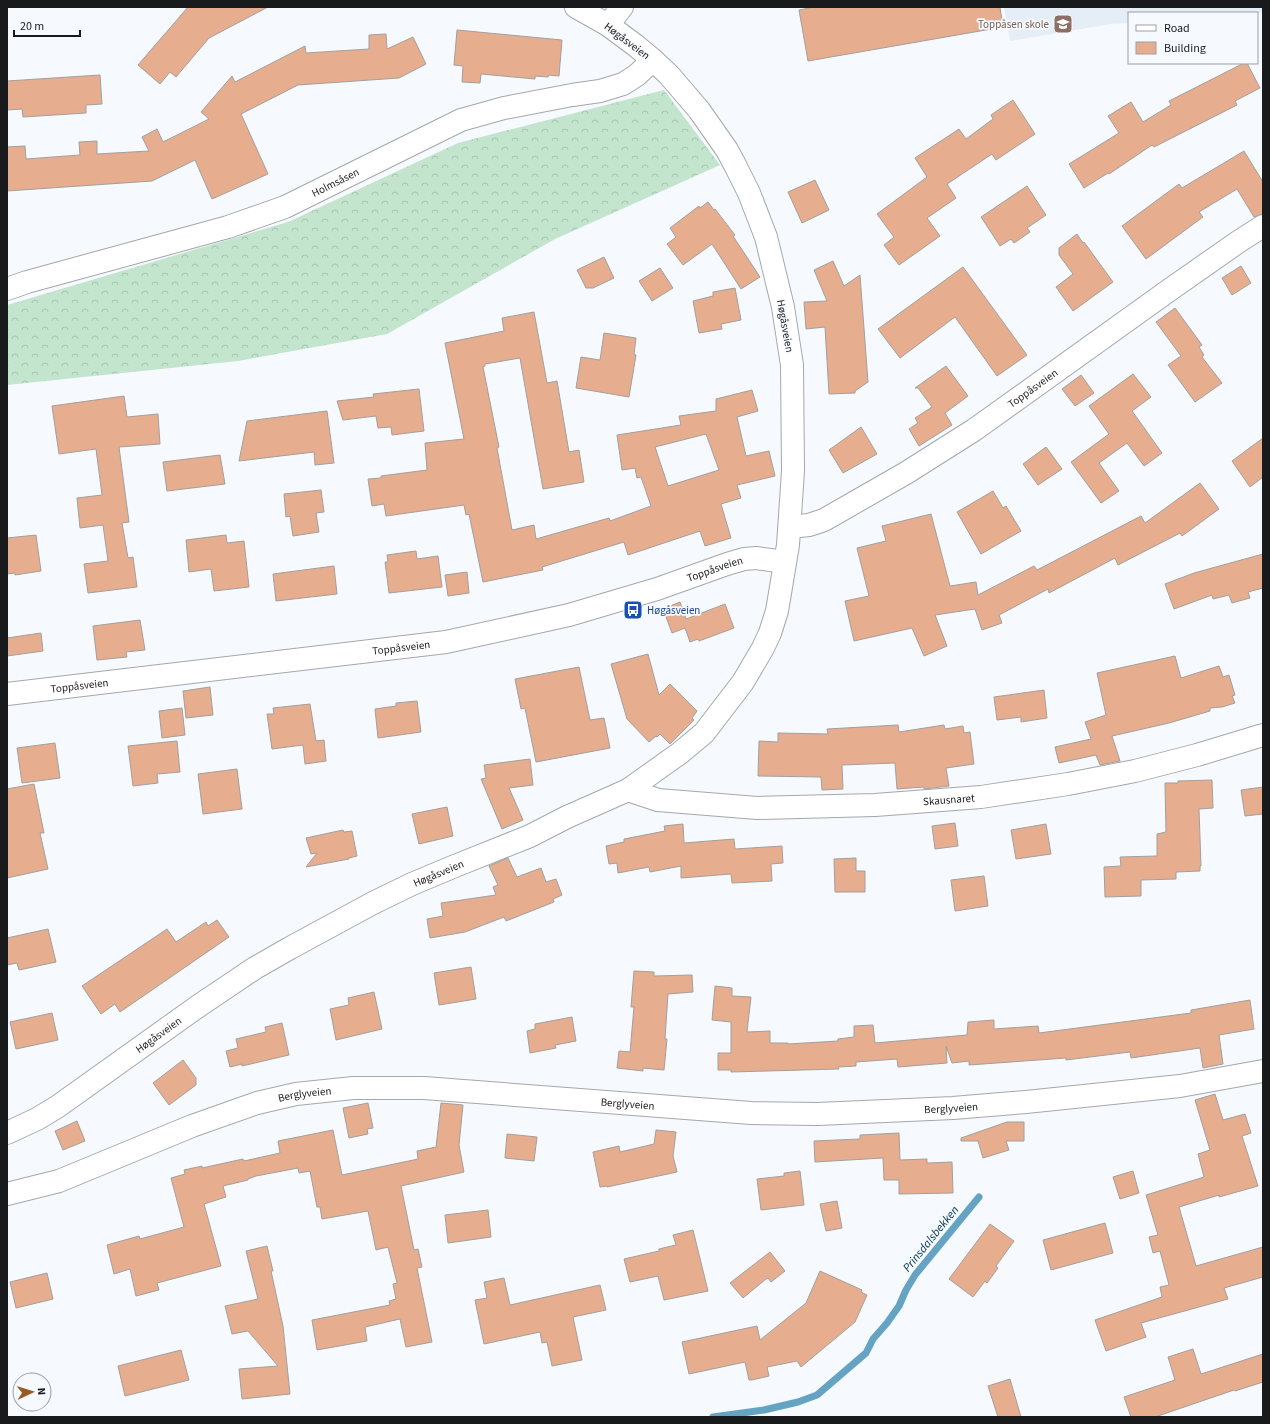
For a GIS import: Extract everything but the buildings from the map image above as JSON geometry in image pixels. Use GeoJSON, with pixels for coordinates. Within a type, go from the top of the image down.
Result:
{"type":"FeatureCollection","features":[{"type":"Feature","properties":{"kind":"street","name":"Høgåsveien"},"geometry":{"type":"LineString","coordinates":[[7,1133],[37,1119],[57,1107],[196,1007],[255,968],[318,933],[412,884],[530,836],[567,817],[628,790],[680,753],[704,733],[743,682],[763,648],[770,633],[777,611],[790,527],[793,471],[792,365],[783,307],[766,237],[749,193],[727,150],[699,110],[669,75],[653,60],[608,25],[576,7]]}},
{"type":"Feature","properties":{"kind":"street"},"geometry":{"type":"LineString","coordinates":[[608,25],[622,7]]}},
{"type":"Feature","properties":{"kind":"street","name":"Holmsåsen"},"geometry":{"type":"LineString","coordinates":[[7,289],[27,282],[228,227],[278,210],[306,198],[462,120],[504,108],[600,91],[623,84],[637,75],[653,60]]}},
{"type":"Feature","properties":{"kind":"street","name":"Toppåsveien"},"geometry":{"type":"LineString","coordinates":[[790,527],[809,525],[824,520],[906,473],[974,430],[1175,286],[1263,226]]}},
{"type":"Feature","properties":{"kind":"street","name":"Toppåsveien"},"geometry":{"type":"LineString","coordinates":[[7,694],[446,642],[570,615],[657,589],[744,559],[756,558],[785,562]]}},
{"type":"Feature","properties":{"kind":"street","name":"Skausnaret"},"geometry":{"type":"LineString","coordinates":[[628,790],[658,800],[757,808],[875,805],[974,797],[1068,784],[1135,771],[1197,755],[1263,734]]}},
{"type":"Feature","properties":{"kind":"street","name":"Berglyveien"},"geometry":{"type":"LineString","coordinates":[[7,1194],[59,1181],[192,1126],[257,1103],[296,1094],[353,1088],[424,1088],[751,1113],[818,1114],[960,1107],[1053,1100],[1180,1086],[1263,1071]]}},
{"type":"Feature","properties":{"kind":"shaded area","name":"Toppåsen skole"},"geometry":{"type":"Polygon","coordinates":[[[1004,7],[1263,7],[1263,13],[1128,12],[1128,23],[1111,24],[1010,41],[1004,7]]]}},
{"type":"Feature","properties":{"kind":"green space"},"geometry":{"type":"Polygon","coordinates":[[[664,90],[720,165],[555,239],[387,334],[238,361],[7,385],[7,305],[288,222],[458,143],[664,90]]]}},
{"type":"Feature","properties":{"kind":"waterway","name":"Prinsdalsbekken"},"geometry":{"type":"LineString","coordinates":[[713,1417],[764,1410],[798,1402],[817,1395],[866,1353],[873,1339],[899,1306],[915,1275],[979,1197]]}},
{"type":"Feature","properties":{"kind":"place","name":"Toppåsen skole"},"geometry":{"type":"Point","coordinates":[1063,24]}},
{"type":"Feature","properties":{"kind":"place","name":"Høgåsveien"},"geometry":{"type":"Point","coordinates":[633,610]}}]}
